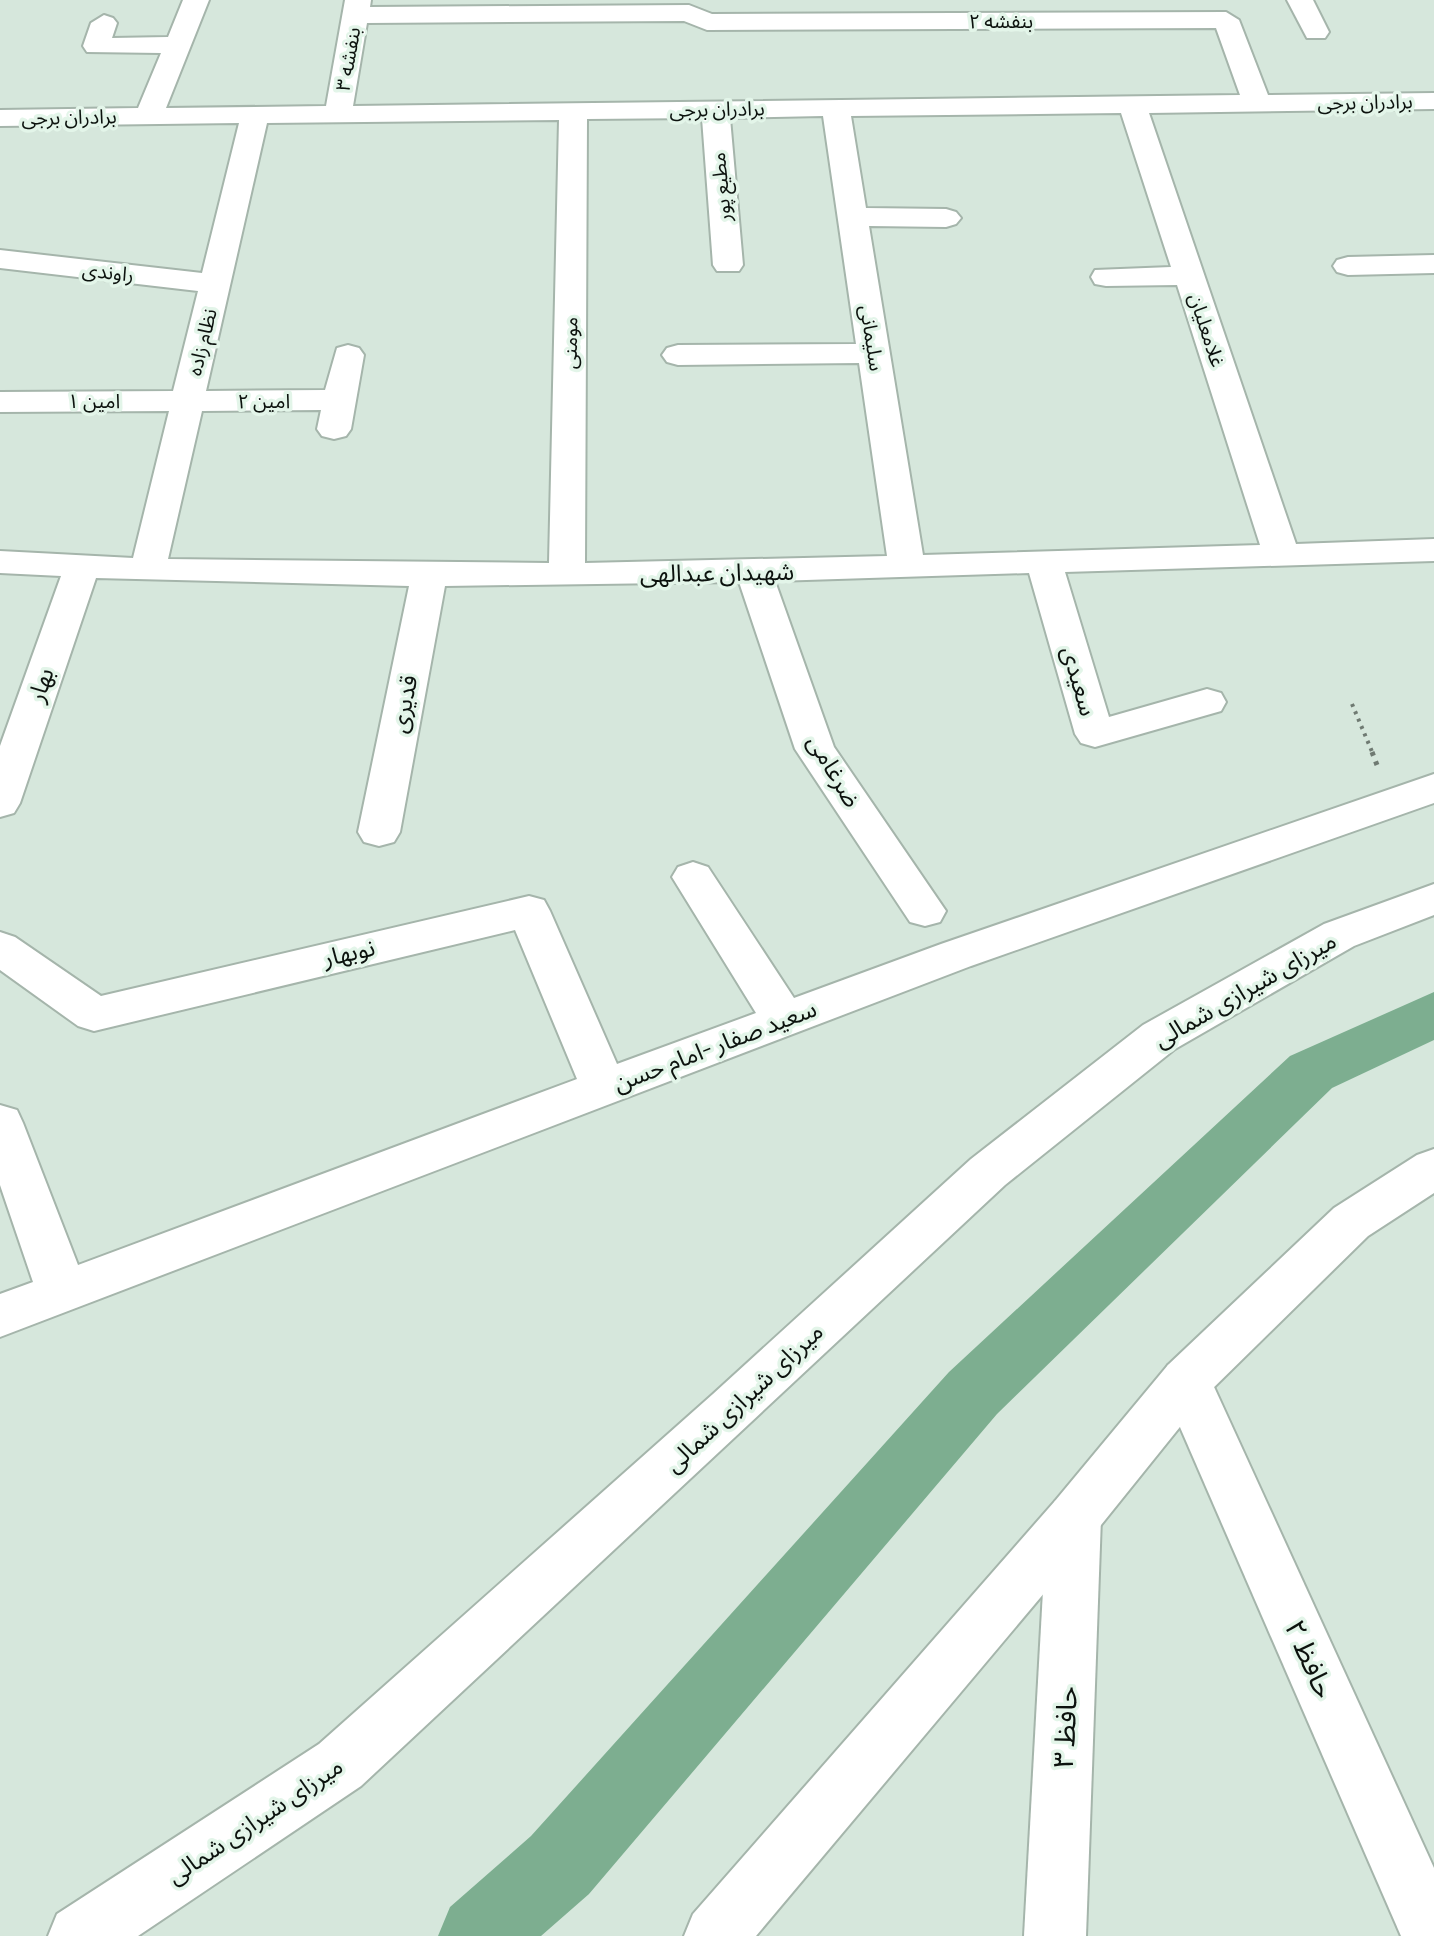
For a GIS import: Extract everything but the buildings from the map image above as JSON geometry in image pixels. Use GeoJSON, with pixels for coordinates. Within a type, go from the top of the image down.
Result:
{"type":"FeatureCollection","features":[{"type":"Feature","properties":{"kind":"street"},"geometry":{"type":"LineString","coordinates":[[149,116],[196,0]]}},
{"type":"Feature","properties":{"kind":"street"},"geometry":{"type":"LineString","coordinates":[[1300,0],[1316,32]]}},
{"type":"Feature","properties":{"kind":"street","name":"بنفشه ۳"},"geometry":{"type":"LineString","coordinates":[[338,114],[356,8],[689,6]]}},
{"type":"Feature","properties":{"kind":"street","name":"بنفشه ۲"},"geometry":{"type":"LineString","coordinates":[[689,6],[707,22],[1226,20],[1257,103]]}},
{"type":"Feature","properties":{"kind":"street"},"geometry":{"type":"LineString","coordinates":[[104,23],[96,46],[178,45]]}},
{"type":"Feature","properties":{"kind":"street","name":"برادران برجی"},"geometry":{"type":"LineString","coordinates":[[0,118],[1434,101]]}},
{"type":"Feature","properties":{"kind":"street","name":"غلامعلیان"},"geometry":{"type":"LineString","coordinates":[[1132,104],[1282,556]]}},
{"type":"Feature","properties":{"kind":"street","name":"سلیمانی"},"geometry":{"type":"LineString","coordinates":[[836,108],[907,567]]}},
{"type":"Feature","properties":{"kind":"street","name":"مطیع پور"},"geometry":{"type":"LineString","coordinates":[[715,109],[728,265]]}},
{"type":"Feature","properties":{"kind":"street","name":"مومنی"},"geometry":{"type":"LineString","coordinates":[[567,575],[573,111]]}},
{"type":"Feature","properties":{"kind":"street","name":"نظام زاده"},"geometry":{"type":"LineString","coordinates":[[148,569],[255,115]]}},
{"type":"Feature","properties":{"kind":"street"},"geometry":{"type":"LineString","coordinates":[[853,217],[946,218]]}},
{"type":"Feature","properties":{"kind":"street","name":"راوندی"},"geometry":{"type":"LineString","coordinates":[[0,259],[216,284]]}},
{"type":"Feature","properties":{"kind":"street"},"geometry":{"type":"LineString","coordinates":[[1348,266],[1434,264]]}},
{"type":"Feature","properties":{"kind":"street"},"geometry":{"type":"LineString","coordinates":[[1106,277],[1189,276]]}},
{"type":"Feature","properties":{"kind":"street"},"geometry":{"type":"LineString","coordinates":[[678,355],[874,353]]}},
{"type":"Feature","properties":{"kind":"street","name":"امین ۲"},"geometry":{"type":"LineString","coordinates":[[188,401],[337,414],[348,355]]}},
{"type":"Feature","properties":{"kind":"street","name":"امین ۱"},"geometry":{"type":"LineString","coordinates":[[0,402],[188,401]]}},
{"type":"Feature","properties":{"kind":"street","name":"شهیدان عبدالهی"},"geometry":{"type":"LineString","coordinates":[[0,562],[429,576],[567,575],[754,573],[1434,550]]}},
{"type":"Feature","properties":{"kind":"street","name":"سعیدی"},"geometry":{"type":"LineString","coordinates":[[1044,562],[1095,734],[1207,702]]}},
{"type":"Feature","properties":{"kind":"street","name":"بهار"},"geometry":{"type":"LineString","coordinates":[[2,794],[82,567]]}},
{"type":"Feature","properties":{"kind":"street","name":"ضرغامی"},"geometry":{"type":"LineString","coordinates":[[754,573],[815,749],[925,911]]}},
{"type":"Feature","properties":{"kind":"street","name":"قدیری"},"geometry":{"type":"LineString","coordinates":[[379,832],[429,576]]}},
{"type":"Feature","properties":{"kind":"street","name":"سعید صفار -امام حسن"},"geometry":{"type":"LineString","coordinates":[[0,1316],[956,955],[1414,796]]}},
{"type":"Feature","properties":{"kind":"street"},"geometry":{"type":"LineString","coordinates":[[693,877],[784,1020]]}},
{"type":"Feature","properties":{"kind":"street","name":"میرزای شیرازی شمالی"},"geometry":{"type":"LineString","coordinates":[[79,1936],[340,1765],[732,1410],[988,1172],[1159,1037],[1339,935],[1434,899]]}},
{"type":"Feature","properties":{"kind":"street","name":"نوبهار"},"geometry":{"type":"LineString","coordinates":[[0,948],[94,1014],[529,911],[604,1088]]}},
{"type":"Feature","properties":{"kind":"street"},"geometry":{"type":"LineString","coordinates":[[0,1123],[44,1236],[61,1293]]}},
{"type":"Feature","properties":{"kind":"street"},"geometry":{"type":"LineString","coordinates":[[715,1936],[1074,1518],[1186,1381],[1351,1222],[1434,1168]]}},
{"type":"Feature","properties":{"kind":"street","name":"حافظ ۲"},"geometry":{"type":"LineString","coordinates":[[1186,1381],[1433,1936]]}},
{"type":"Feature","properties":{"kind":"street","name":"حافظ ۳"},"geometry":{"type":"LineString","coordinates":[[1055,1936],[1074,1518]]}},
{"type":"Feature","properties":{"kind":"path"},"geometry":{"type":"LineString","coordinates":[[1352,704],[1414,796]]}},
{"type":"Feature","properties":{"kind":"waterway"},"geometry":{"type":"LineString","coordinates":[[479,1936],[560,1865],[973,1393],[1311,1072],[1434,1014]]}}]}
